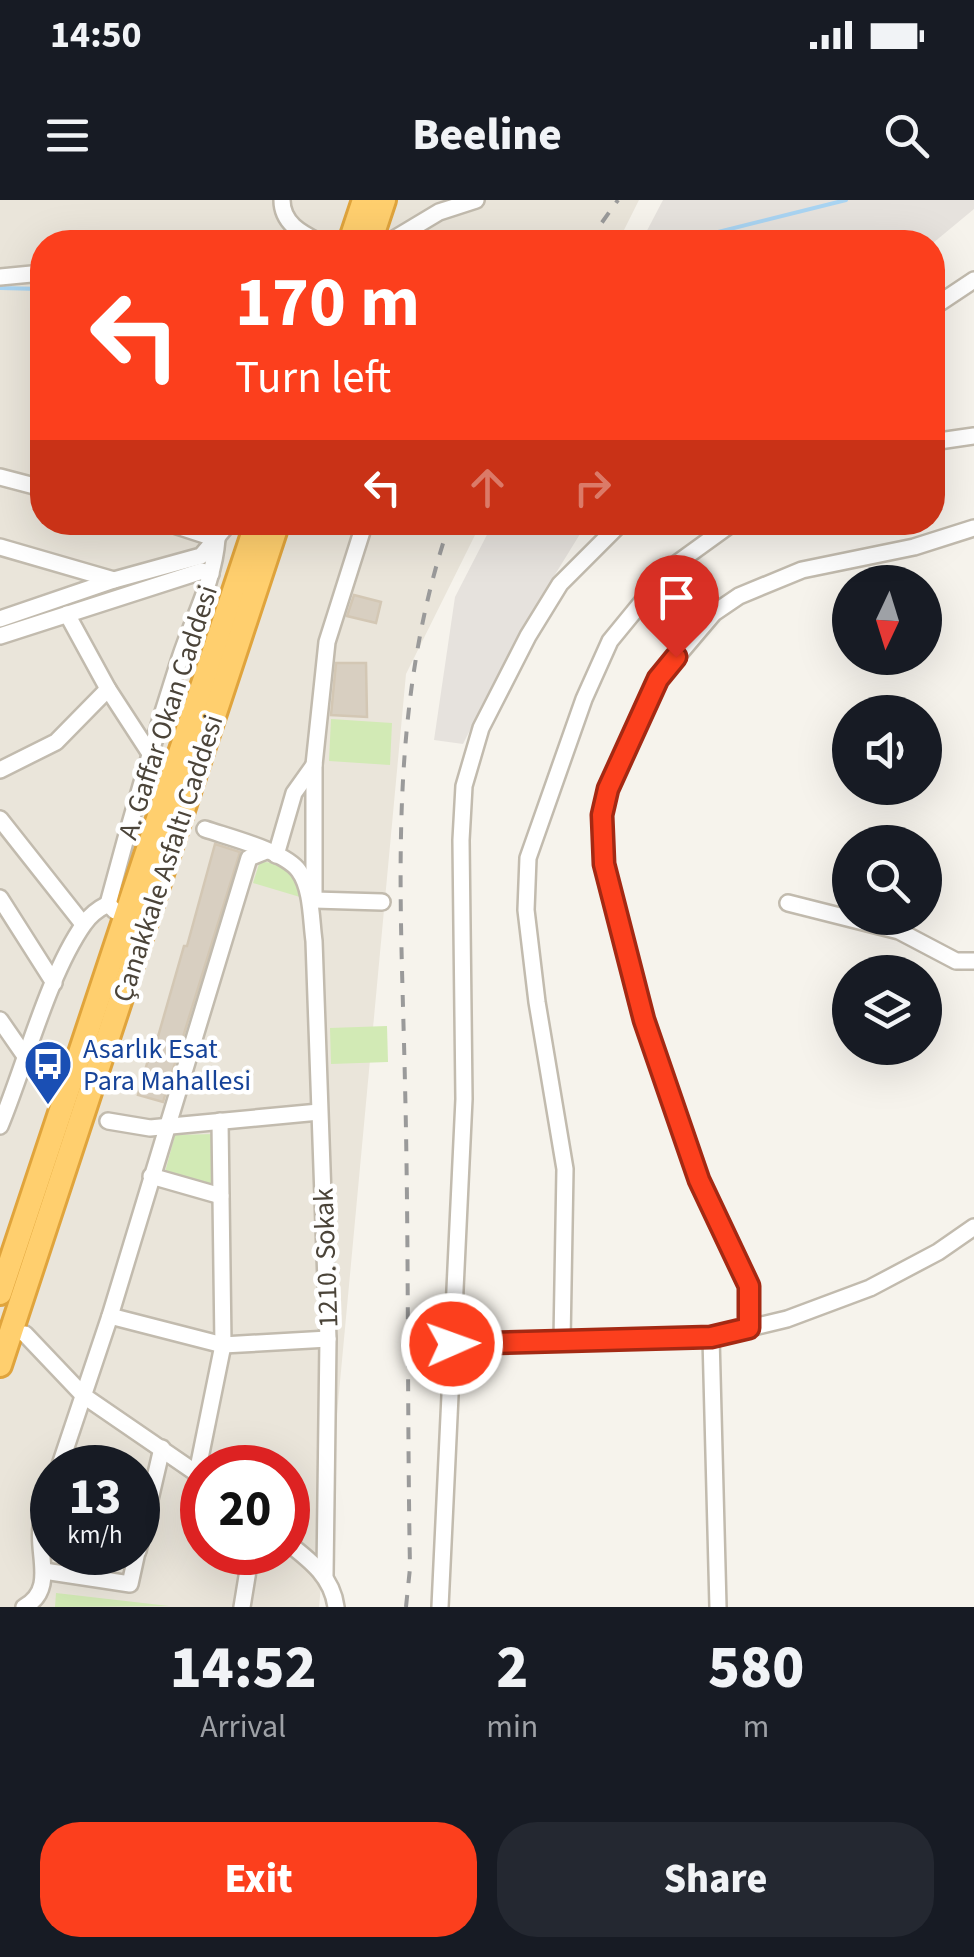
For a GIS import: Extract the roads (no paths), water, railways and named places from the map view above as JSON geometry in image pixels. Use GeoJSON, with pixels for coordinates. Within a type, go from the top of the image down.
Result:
{"type":"FeatureCollection","features":[{"type":"Feature","properties":{"kind":"highway"},"geometry":{"type":"LineString","coordinates":[[358,230],[377,201]]}},
{"type":"Feature","properties":{"kind":"highway"},"geometry":{"type":"LineString","coordinates":[[372,230],[377,201]]}},
{"type":"Feature","properties":{"kind":"highway","name":"Çanakkale Asfaltı Caddesi"},"geometry":{"type":"LineString","coordinates":[[0,1293],[116,912],[252,535]]}},
{"type":"Feature","properties":{"kind":"highway","name":"Çanakkale Asfaltı Caddesi"},"geometry":{"type":"LineString","coordinates":[[0,1365],[274,535]]}},
{"type":"Feature","properties":{"kind":"street"},"geometry":{"type":"LineString","coordinates":[[282,200],[282,208],[296,230]]}},
{"type":"Feature","properties":{"kind":"street"},"geometry":{"type":"LineString","coordinates":[[409,230],[439,212],[476,200]]}},
{"type":"Feature","properties":{"kind":"street"},"geometry":{"type":"LineString","coordinates":[[0,277],[30,274]]}},
{"type":"Feature","properties":{"kind":"street"},"geometry":{"type":"LineString","coordinates":[[945,299],[974,280]]}},
{"type":"Feature","properties":{"kind":"street"},"geometry":{"type":"LineString","coordinates":[[945,440],[974,436]]}},
{"type":"Feature","properties":{"kind":"street"},"geometry":{"type":"LineString","coordinates":[[0,477],[30,485]]}},
{"type":"Feature","properties":{"kind":"street"},"geometry":{"type":"LineString","coordinates":[[749,1328],[749,1286],[699,1180],[644,1020],[604,864],[602,815],[608,789],[658,679],[714,613],[739,596],[802,570],[914,547],[974,528]]}},
{"type":"Feature","properties":{"kind":"street"},"geometry":{"type":"LineString","coordinates":[[205,535],[217,539]]}},
{"type":"Feature","properties":{"kind":"street"},"geometry":{"type":"LineString","coordinates":[[0,636],[205,567],[220,535]]}},
{"type":"Feature","properties":{"kind":"street","name":"1210. Sokak"},"geometry":{"type":"LineString","coordinates":[[325,1575],[328,1340],[314,941],[314,765],[326,642],[361,535]]}},
{"type":"Feature","properties":{"kind":"street"},"geometry":{"type":"LineString","coordinates":[[440,1607],[464,1100],[464,786],[481,728],[528,636],[560,584],[609,535]]}},
{"type":"Feature","properties":{"kind":"street"},"geometry":{"type":"LineString","coordinates":[[562,1341],[564,1169],[526,910],[528,858],[584,699],[610,641],[669,569],[716,535]]}},
{"type":"Feature","properties":{"kind":"street"},"geometry":{"type":"LineString","coordinates":[[0,547],[114,580],[126,595]]}},
{"type":"Feature","properties":{"kind":"street"},"geometry":{"type":"LineString","coordinates":[[0,619],[114,580],[205,567]]}},
{"type":"Feature","properties":{"kind":"street","name":"A. Gaffar Okan Caddesi"},"geometry":{"type":"LineString","coordinates":[[116,912],[150,752],[205,567]]}},
{"type":"Feature","properties":{"kind":"street"},"geometry":{"type":"LineString","coordinates":[[67,614],[108,689],[150,752]]}},
{"type":"Feature","properties":{"kind":"street"},"geometry":{"type":"LineString","coordinates":[[0,770],[56,742],[108,689]]}},
{"type":"Feature","properties":{"kind":"street"},"geometry":{"type":"LineString","coordinates":[[271,853],[294,793],[314,765]]}},
{"type":"Feature","properties":{"kind":"street"},"geometry":{"type":"LineString","coordinates":[[0,818],[83,924]]}},
{"type":"Feature","properties":{"kind":"street"},"geometry":{"type":"LineString","coordinates":[[205,829],[271,853]]}},
{"type":"Feature","properties":{"kind":"street"},"geometry":{"type":"LineString","coordinates":[[67,1445],[110,1316],[248,858],[271,853]]}},
{"type":"Feature","properties":{"kind":"street","name":"1210. Sokak"},"geometry":{"type":"LineString","coordinates":[[271,853],[298,869],[306,887],[314,941]]}},
{"type":"Feature","properties":{"kind":"street"},"geometry":{"type":"LineString","coordinates":[[0,898],[54,983]]}},
{"type":"Feature","properties":{"kind":"street"},"geometry":{"type":"LineString","coordinates":[[314,900],[382,902]]}},
{"type":"Feature","properties":{"kind":"street"},"geometry":{"type":"LineString","coordinates":[[788,904],[899,931],[956,961],[974,961]]}},
{"type":"Feature","properties":{"kind":"street"},"geometry":{"type":"LineString","coordinates":[[0,1126],[4,1103],[27,1059],[54,983],[83,924],[96,911],[116,912]]}},
{"type":"Feature","properties":{"kind":"street"},"geometry":{"type":"LineString","coordinates":[[0,1020],[27,1059]]}},
{"type":"Feature","properties":{"kind":"street"},"geometry":{"type":"LineString","coordinates":[[108,1120],[150,1128],[319,1112]]}},
{"type":"Feature","properties":{"kind":"street"},"geometry":{"type":"LineString","coordinates":[[205,1445],[223,1344],[220,1121]]}},
{"type":"Feature","properties":{"kind":"street"},"geometry":{"type":"LineString","coordinates":[[151,1176],[221,1196]]}},
{"type":"Feature","properties":{"kind":"street"},"geometry":{"type":"LineString","coordinates":[[452,1344],[711,1337],[786,1320],[870,1288],[938,1252],[974,1227]]}},
{"type":"Feature","properties":{"kind":"street"},"geometry":{"type":"LineString","coordinates":[[110,1316],[223,1344],[328,1340]]}},
{"type":"Feature","properties":{"kind":"street"},"geometry":{"type":"LineString","coordinates":[[25,1334],[84,1396],[180,1461]]}},
{"type":"Feature","properties":{"kind":"street"},"geometry":{"type":"LineString","coordinates":[[711,1337],[718,1607]]}},
{"type":"Feature","properties":{"kind":"street"},"geometry":{"type":"LineString","coordinates":[[160,1456],[162,1448]]}},
{"type":"Feature","properties":{"kind":"street"},"geometry":{"type":"LineString","coordinates":[[310,1562],[332,1586],[336,1607]]}},
{"type":"Feature","properties":{"kind":"street"},"geometry":{"type":"LineString","coordinates":[[24,1607],[35,1601],[43,1575]]}},
{"type":"Feature","properties":{"kind":"street"},"geometry":{"type":"LineString","coordinates":[[70,1575],[130,1584],[132,1575]]}},
{"type":"Feature","properties":{"kind":"street"},"geometry":{"type":"LineString","coordinates":[[242,1607],[247,1575]]}},
{"type":"Feature","properties":{"kind":"waterway"},"geometry":{"type":"LineString","coordinates":[[726,230],[846,200]]}},
{"type":"Feature","properties":{"kind":"waterway"},"geometry":{"type":"LineString","coordinates":[[0,288],[30,289]]}},
{"type":"Feature","properties":{"kind":"railway"},"geometry":{"type":"LineString","coordinates":[[597,230],[618,200]]}},
{"type":"Feature","properties":{"kind":"railway"},"geometry":{"type":"LineString","coordinates":[[406,1607],[410,1568],[402,801],[415,662],[446,535]]}},
{"type":"Feature","properties":{"kind":"place","name":"Asarlık Esat Para Mahallesi"},"geometry":{"type":"Point","coordinates":[48,1106]}}]}
